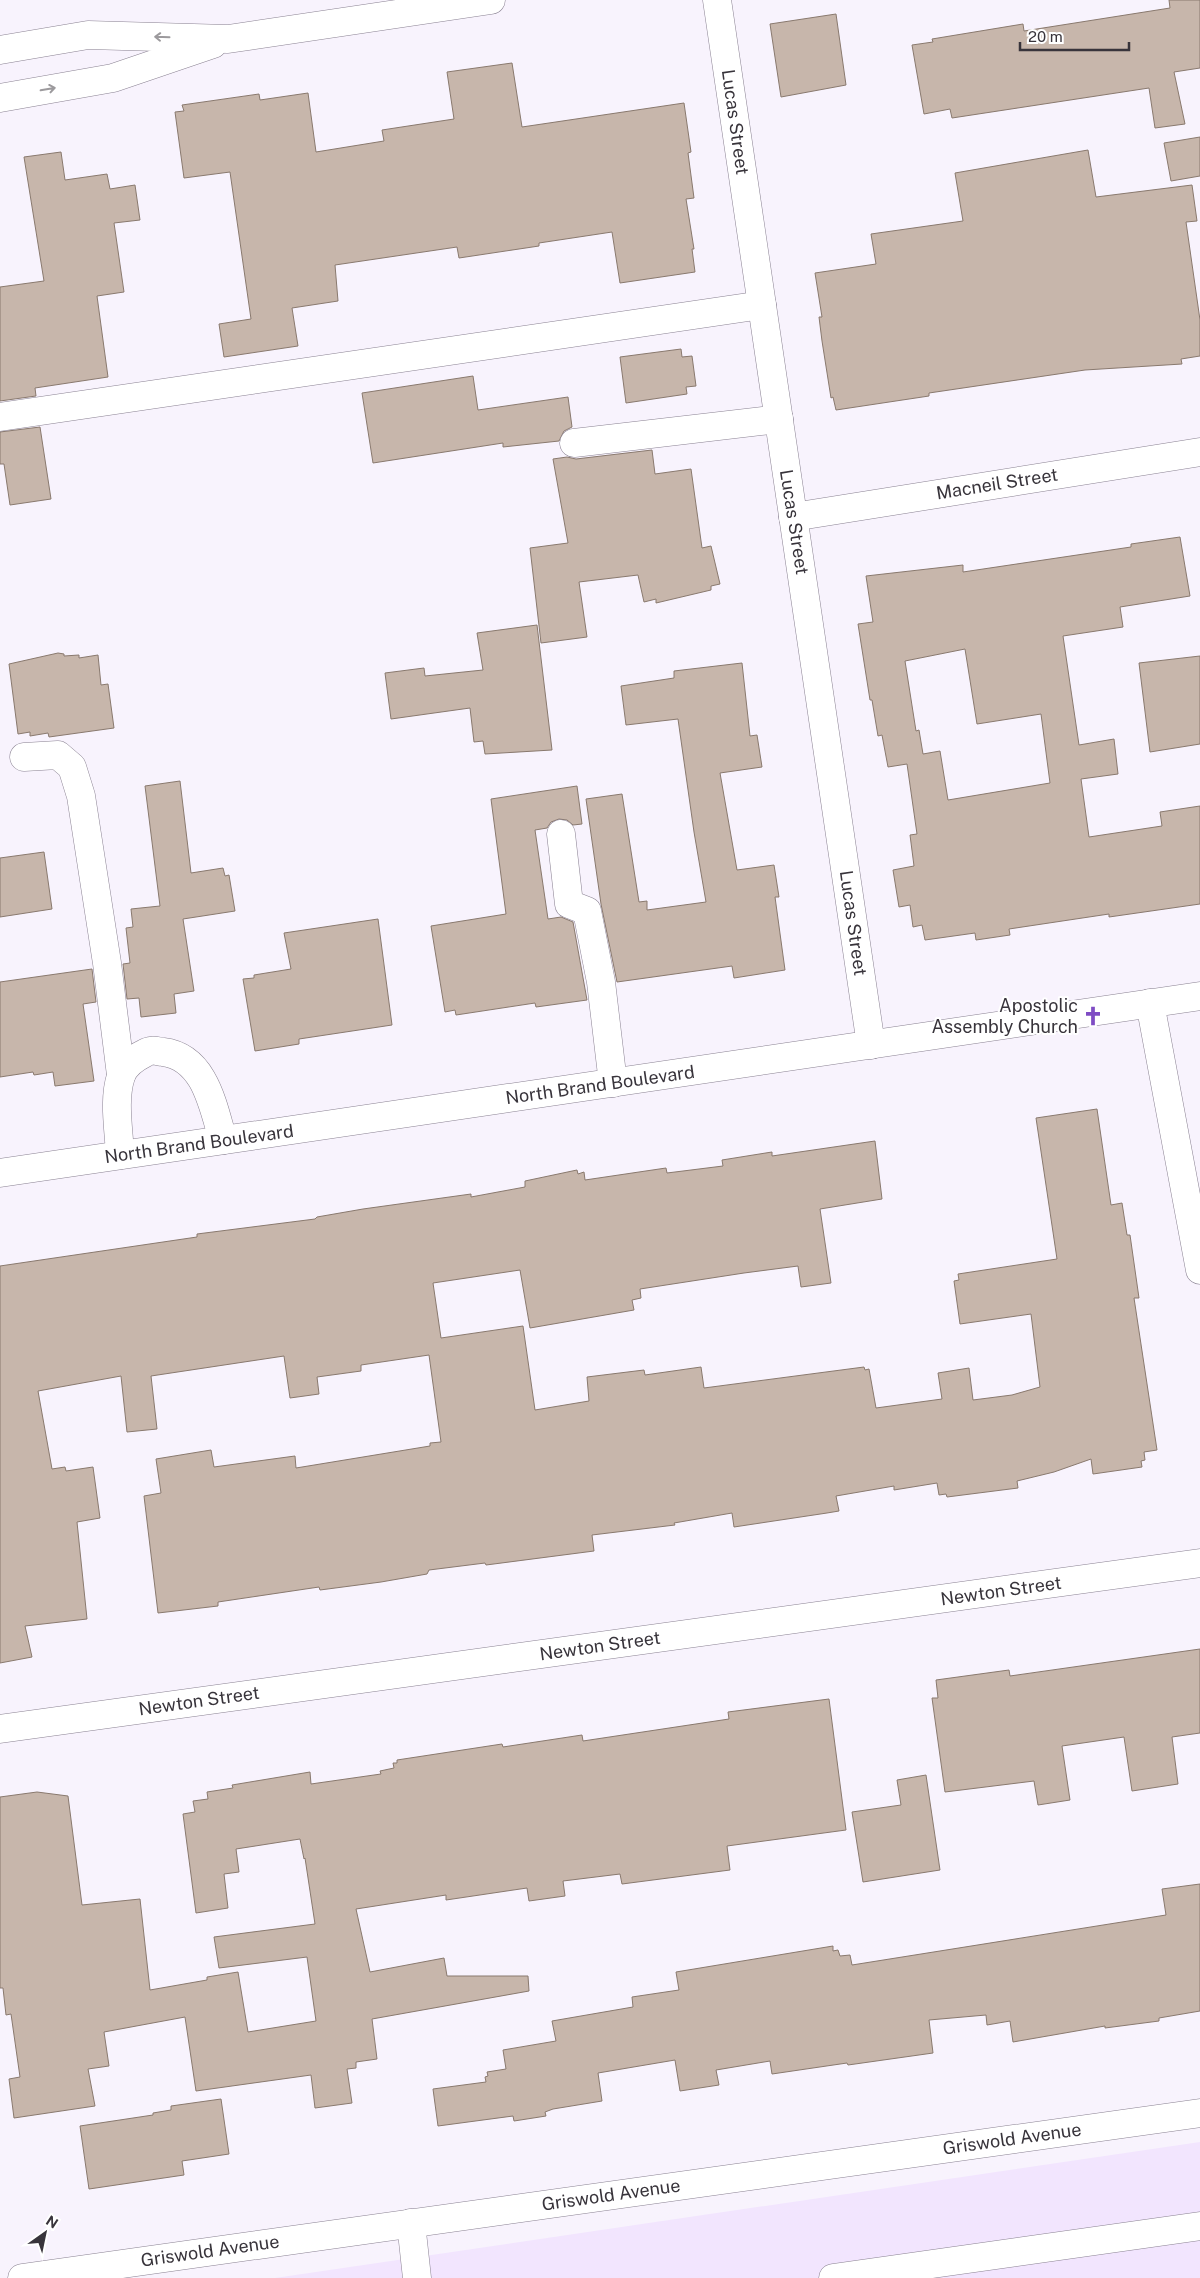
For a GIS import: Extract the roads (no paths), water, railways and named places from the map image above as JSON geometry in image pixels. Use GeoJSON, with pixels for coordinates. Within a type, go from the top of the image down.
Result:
{"type":"FeatureCollection","features":[{"type":"Feature","properties":{"kind":"street"},"geometry":{"type":"LineString","coordinates":[[0,50],[88,35],[228,39],[491,0]]}},
{"type":"Feature","properties":{"kind":"street","name":"Lucas Street"},"geometry":{"type":"LineString","coordinates":[[717,0],[871,1045]]}},
{"type":"Feature","properties":{"kind":"street"},"geometry":{"type":"LineString","coordinates":[[0,98],[113,78],[228,39]]}},
{"type":"Feature","properties":{"kind":"street"},"geometry":{"type":"LineString","coordinates":[[0,417],[762,305]]}},
{"type":"Feature","properties":{"kind":"street"},"geometry":{"type":"LineString","coordinates":[[574,443],[778,419]]}},
{"type":"Feature","properties":{"kind":"street","name":"Macneil Street"},"geometry":{"type":"LineString","coordinates":[[794,516],[1200,452]]}},
{"type":"Feature","properties":{"kind":"street"},"geometry":{"type":"LineString","coordinates":[[24,757],[58,755],[72,767],[81,796],[107,963],[121,1075],[117,1106],[120,1155]]}},
{"type":"Feature","properties":{"kind":"street"},"geometry":{"type":"LineString","coordinates":[[561,834],[569,904],[587,910],[601,982],[614,1083]]}},
{"type":"Feature","properties":{"kind":"street","name":"North Brand Boulevard"},"geometry":{"type":"LineString","coordinates":[[0,1173],[1200,996]]}},
{"type":"Feature","properties":{"kind":"street"},"geometry":{"type":"LineString","coordinates":[[1150,1003],[1200,1270]]}},
{"type":"Feature","properties":{"kind":"street"},"geometry":{"type":"LineString","coordinates":[[121,1075],[131,1060],[149,1050],[172,1053],[188,1062],[200,1074],[210,1094],[224,1140]]}},
{"type":"Feature","properties":{"kind":"street","name":"Newton Street"},"geometry":{"type":"LineString","coordinates":[[0,1729],[1200,1563]]}},
{"type":"Feature","properties":{"kind":"street","name":"Griswold Avenue"},"geometry":{"type":"LineString","coordinates":[[22,2278],[1200,2113]]}},
{"type":"Feature","properties":{"kind":"street"},"geometry":{"type":"LineString","coordinates":[[410,2223],[417,2278]]}},
{"type":"Feature","properties":{"kind":"street"},"geometry":{"type":"LineString","coordinates":[[832,2278],[1200,2226]]}},
{"type":"Feature","properties":{"kind":"place","name":"Apostolic Assembly Church"},"geometry":{"type":"Point","coordinates":[1093,1016]}}]}
